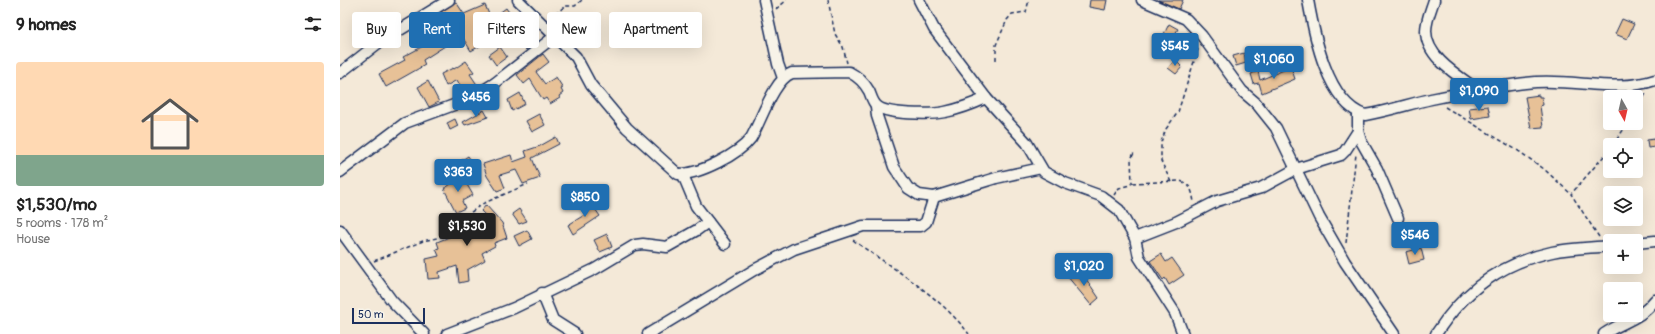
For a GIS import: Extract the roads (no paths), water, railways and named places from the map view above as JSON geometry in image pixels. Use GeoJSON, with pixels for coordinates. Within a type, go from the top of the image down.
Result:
{"type":"FeatureCollection","features":[{"type":"Feature","properties":{"kind":"street"},"geometry":{"type":"LineString","coordinates":[[340,73],[377,44],[449,0]]}},
{"type":"Feature","properties":{"kind":"street"},"geometry":{"type":"LineString","coordinates":[[518,0],[547,28]]}},
{"type":"Feature","properties":{"kind":"street"},"geometry":{"type":"LineString","coordinates":[[764,0],[769,17],[778,64],[784,78]]}},
{"type":"Feature","properties":{"kind":"street"},"geometry":{"type":"LineString","coordinates":[[919,0],[934,28],[986,98],[1027,143],[1041,168],[1048,175],[1101,196],[1111,202],[1126,219],[1135,238],[1139,257],[1175,313],[1182,334]]}},
{"type":"Feature","properties":{"kind":"street"},"geometry":{"type":"LineString","coordinates":[[1142,0],[1186,19],[1202,36],[1242,91],[1269,117],[1319,217],[1345,262],[1394,334]]}},
{"type":"Feature","properties":{"kind":"street"},"geometry":{"type":"LineString","coordinates":[[1308,0],[1316,44],[1328,75],[1350,107],[1358,113],[1365,115],[1431,99],[1478,90],[1538,82],[1554,81],[1598,86],[1653,84]]}},
{"type":"Feature","properties":{"kind":"street"},"geometry":{"type":"LineString","coordinates":[[1434,0],[1426,31],[1433,52],[1452,71],[1478,90]]}},
{"type":"Feature","properties":{"kind":"street"},"geometry":{"type":"LineString","coordinates":[[340,172],[405,123],[470,99],[495,83],[547,42]]}},
{"type":"Feature","properties":{"kind":"street"},"geometry":{"type":"LineString","coordinates":[[567,48],[576,57],[591,85],[627,128],[678,174],[682,175],[730,156],[746,146],[752,138],[764,111],[784,78],[792,73],[849,72],[858,76],[868,90],[876,106],[890,155],[899,176],[908,188],[919,195],[934,197],[996,178],[1041,168]]}},
{"type":"Feature","properties":{"kind":"street"},"geometry":{"type":"LineString","coordinates":[[876,106],[884,110],[895,112],[944,112],[966,107],[986,98]]}},
{"type":"Feature","properties":{"kind":"street"},"geometry":{"type":"LineString","coordinates":[[1358,113],[1358,131],[1361,141],[1377,169],[1398,218]]}},
{"type":"Feature","properties":{"kind":"street"},"geometry":{"type":"LineString","coordinates":[[1135,238],[1176,222],[1217,200],[1270,184],[1296,169],[1341,155],[1358,131]]}},
{"type":"Feature","properties":{"kind":"street"},"geometry":{"type":"LineString","coordinates":[[682,175],[696,206],[724,244]]}},
{"type":"Feature","properties":{"kind":"street"},"geometry":{"type":"LineString","coordinates":[[648,334],[794,248],[863,226],[921,226],[926,222],[934,197]]}},
{"type":"Feature","properties":{"kind":"street"},"geometry":{"type":"LineString","coordinates":[[447,334],[514,308],[595,269],[635,245],[643,244],[667,247],[708,222]]}},
{"type":"Feature","properties":{"kind":"street"},"geometry":{"type":"LineString","coordinates":[[340,230],[392,301],[424,334]]}},
{"type":"Feature","properties":{"kind":"street"},"geometry":{"type":"LineString","coordinates":[[1643,242],[1655,241]]}},
{"type":"Feature","properties":{"kind":"street"},"geometry":{"type":"LineString","coordinates":[[1436,334],[1455,308],[1483,280],[1502,268],[1525,259],[1554,252],[1603,247]]}},
{"type":"Feature","properties":{"kind":"street"},"geometry":{"type":"LineString","coordinates":[[542,294],[554,320],[575,334]]}},
{"type":"Feature","properties":{"kind":"street"},"geometry":{"type":"LineString","coordinates":[[1604,334],[1632,321],[1647,310],[1655,300]]}}]}
